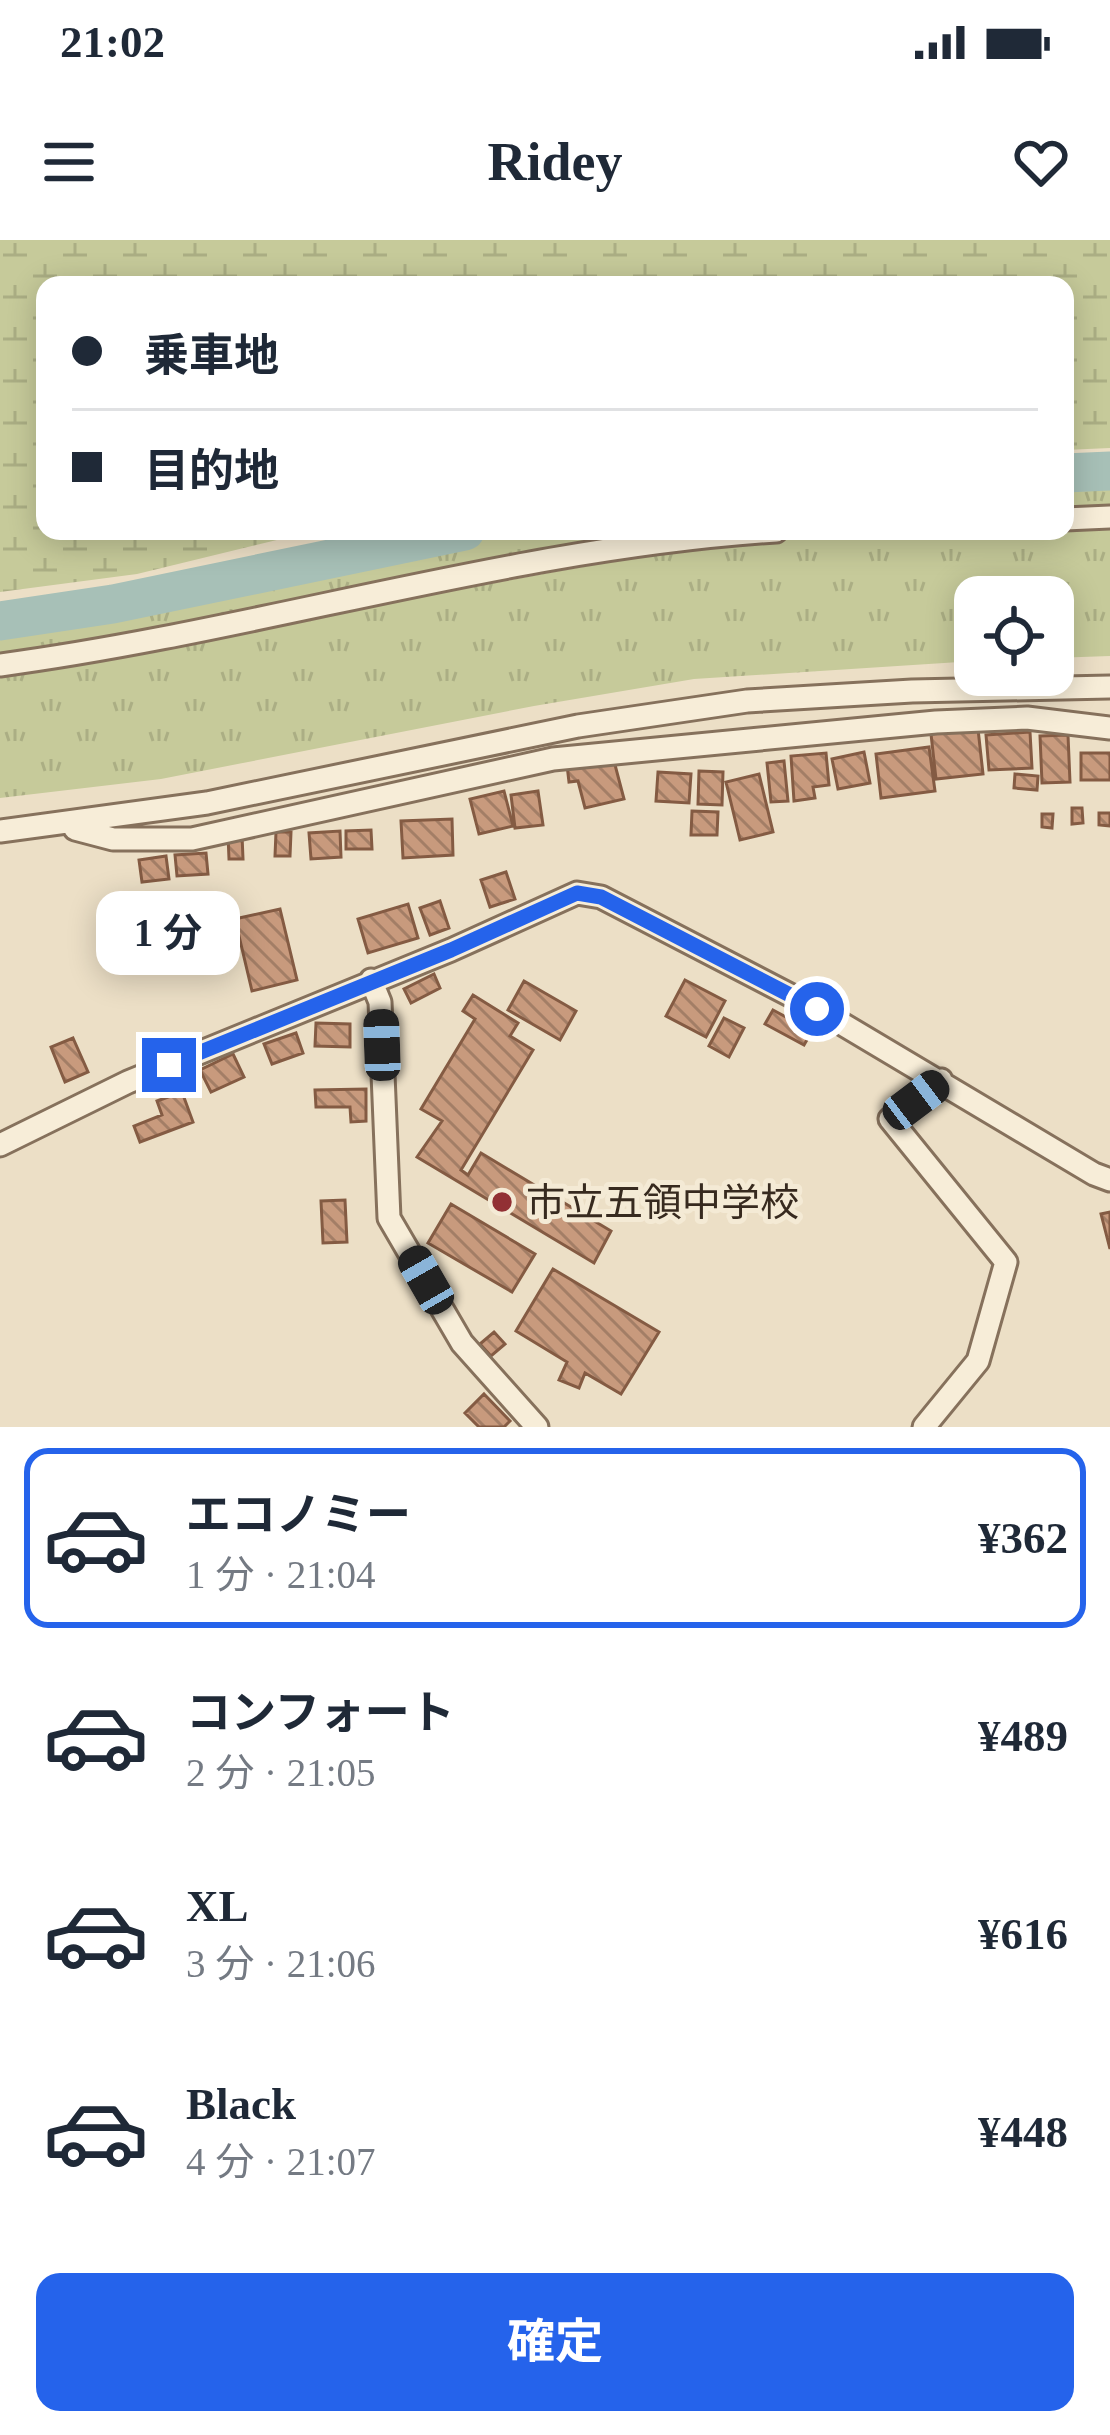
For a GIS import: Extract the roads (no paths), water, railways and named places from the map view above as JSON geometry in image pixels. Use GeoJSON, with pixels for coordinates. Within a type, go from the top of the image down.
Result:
{"type":"FeatureCollection","features":[{"type":"Feature","properties":{"kind":"street"},"geometry":{"type":"LineString","coordinates":[[1074,519],[1110,517]]}},
{"type":"Feature","properties":{"kind":"street"},"geometry":{"type":"LineString","coordinates":[[0,665],[121,649],[570,556],[702,540]]}},
{"type":"Feature","properties":{"kind":"street"},"geometry":{"type":"LineString","coordinates":[[0,831],[207,803],[578,726],[747,701],[912,691],[1110,687]]}},
{"type":"Feature","properties":{"kind":"street"},"geometry":{"type":"LineString","coordinates":[[63,825],[113,839],[192,838],[554,759],[936,722],[1027,718],[1110,728]]}},
{"type":"Feature","properties":{"kind":"street"},"geometry":{"type":"LineString","coordinates":[[0,1145],[128,1082],[451,950],[577,893],[601,897],[817,1009],[1110,1180]]}},
{"type":"Feature","properties":{"kind":"street"},"geometry":{"type":"LineString","coordinates":[[371,980],[380,1002],[389,1217],[462,1343],[537,1427]]}},
{"type":"Feature","properties":{"kind":"street"},"geometry":{"type":"LineString","coordinates":[[924,1427],[978,1360],[1006,1262],[890,1119],[941,1080]]}},
{"type":"Feature","properties":{"kind":"waterway"},"geometry":{"type":"LineString","coordinates":[[1074,473],[1110,471]]}},
{"type":"Feature","properties":{"kind":"waterway"},"geometry":{"type":"LineString","coordinates":[[0,621],[113,604],[422,540]]}},
{"type":"Feature","properties":{"kind":"place","name":"市立五領中学校"},"geometry":{"type":"Point","coordinates":[502,1202]}}]}
